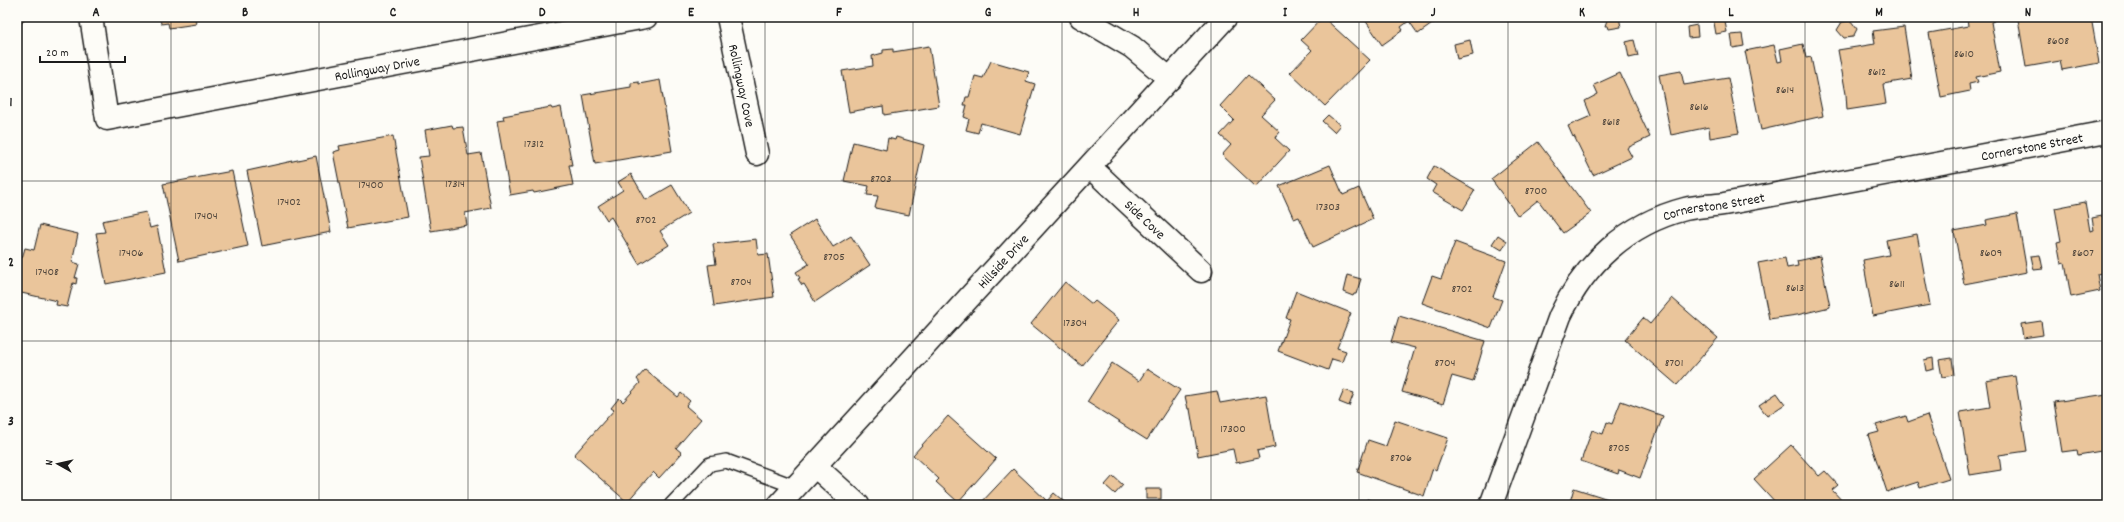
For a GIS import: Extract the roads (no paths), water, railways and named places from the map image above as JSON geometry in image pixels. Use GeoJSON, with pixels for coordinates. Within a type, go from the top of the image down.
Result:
{"type":"FeatureCollection","features":[{"type":"Feature","properties":{"kind":"street","name":"Rollingway Drive"},"geometry":{"type":"LineString","coordinates":[[91,17],[108,119],[646,17]]}},
{"type":"Feature","properties":{"kind":"street","name":"Rollingway Cove"},"geometry":{"type":"LineString","coordinates":[[728,17],[757,154]]}},
{"type":"Feature","properties":{"kind":"street"},"geometry":{"type":"LineString","coordinates":[[1081,17],[1132,47],[1170,79]]}},
{"type":"Feature","properties":{"kind":"street","name":"Hillside Drive"},"geometry":{"type":"LineString","coordinates":[[779,505],[1226,17]]}},
{"type":"Feature","properties":{"kind":"street","name":"Cornerstone Street"},"geometry":{"type":"LineString","coordinates":[[1492,505],[1560,316],[1569,299],[1590,268],[1603,254],[1618,242],[1650,221],[1687,209],[1724,204],[2107,132]]}},
{"type":"Feature","properties":{"kind":"street","name":"Side Cove"},"geometry":{"type":"LineString","coordinates":[[1090,167],[1201,271]]}},
{"type":"Feature","properties":{"kind":"street"},"geometry":{"type":"LineString","coordinates":[[815,466],[858,505]]}},
{"type":"Feature","properties":{"kind":"lane"},"geometry":{"type":"LineString","coordinates":[[671,505],[710,464],[726,461],[796,487]]}}]}
